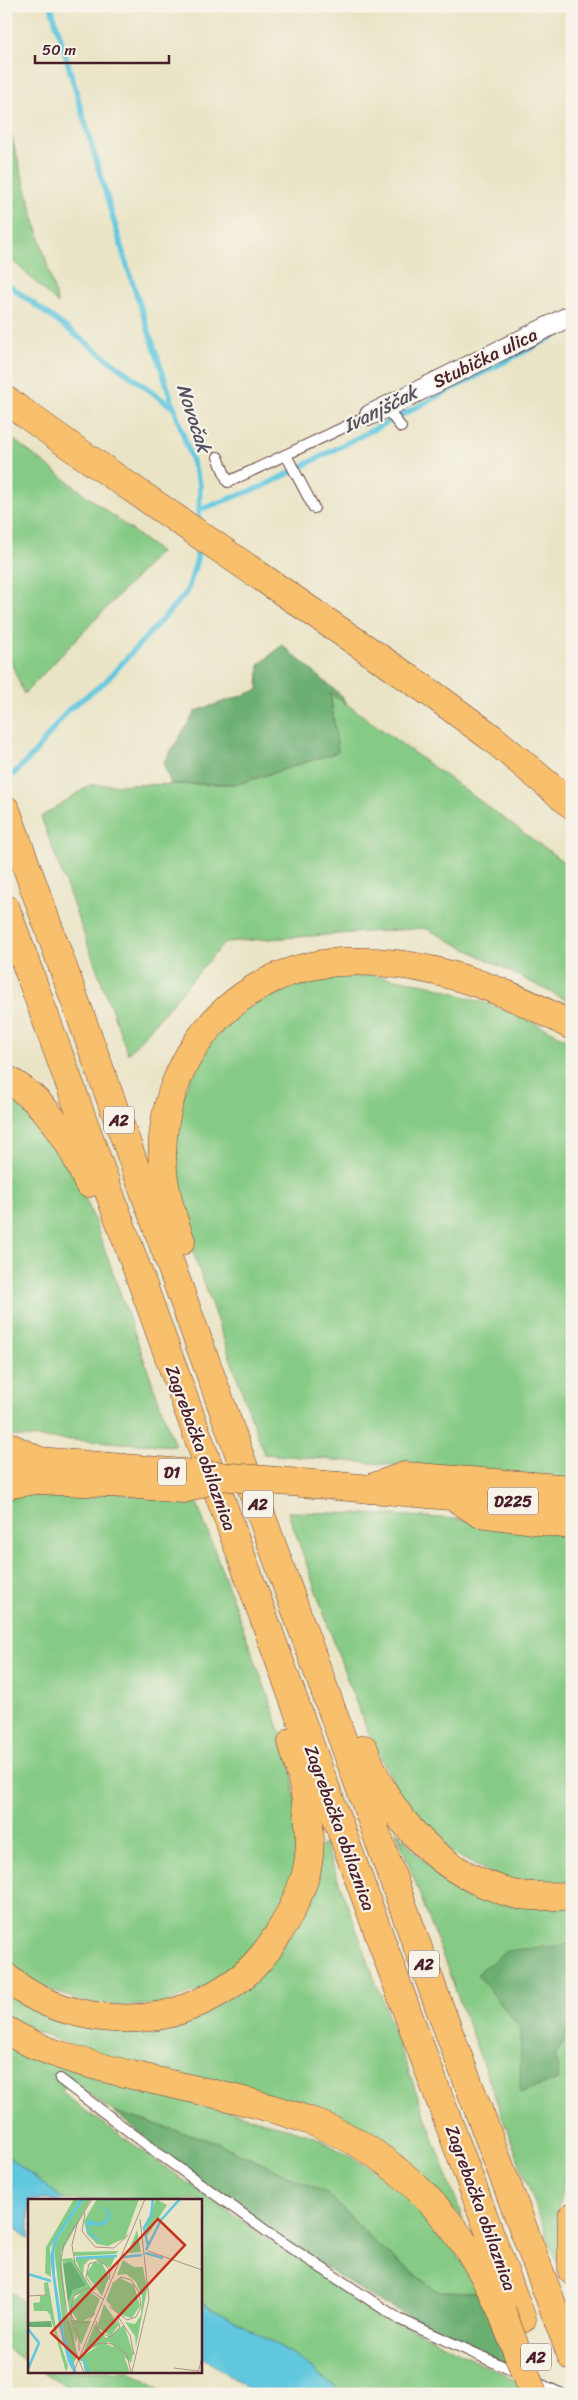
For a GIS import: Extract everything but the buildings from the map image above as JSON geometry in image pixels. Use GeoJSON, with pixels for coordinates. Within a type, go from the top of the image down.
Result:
{"type":"FeatureCollection","features":[{"type":"Feature","properties":{"kind":"main road"},"geometry":{"type":"LineString","coordinates":[[6,400],[155,505],[435,696],[492,738],[572,805]]}},
{"type":"Feature","properties":{"kind":"main road","name":"A2"},"geometry":{"type":"LineString","coordinates":[[9,818],[225,1414]]}},
{"type":"Feature","properties":{"kind":"main road","name":"A2"},"geometry":{"type":"LineString","coordinates":[[6,909],[161,1336]]}},
{"type":"Feature","properties":{"kind":"main road"},"geometry":{"type":"LineString","coordinates":[[225,1414],[225,1368],[177,1230],[163,1171],[163,1134],[168,1102],[182,1068],[200,1036],[225,1009],[248,992],[274,978],[309,966],[341,962],[377,962],[435,971],[487,987],[572,1026]]}},
{"type":"Feature","properties":{"kind":"main road"},"geometry":{"type":"LineString","coordinates":[[6,1078],[43,1107],[58,1124],[70,1143],[96,1204],[128,1291],[161,1336]]}},
{"type":"Feature","properties":{"kind":"main road","name":"Zagrebačka obilaznica"},"geometry":{"type":"LineString","coordinates":[[161,1336],[253,1588],[512,2316]]}},
{"type":"Feature","properties":{"kind":"main road","name":"Zagrebačka obilaznica"},"geometry":{"type":"LineString","coordinates":[[225,1414],[440,2006],[572,2358]]}},
{"type":"Feature","properties":{"kind":"main road"},"geometry":{"type":"LineString","coordinates":[[6,1445],[39,1461]]}},
{"type":"Feature","properties":{"kind":"main road"},"geometry":{"type":"LineString","coordinates":[[6,1458],[39,1461],[184,1488],[220,1476],[368,1489],[405,1476],[572,1489]]}},
{"type":"Feature","properties":{"kind":"main road"},"geometry":{"type":"LineString","coordinates":[[6,1485],[36,1480],[126,1476]]}},
{"type":"Feature","properties":{"kind":"main road","name":"D225"},"geometry":{"type":"LineString","coordinates":[[368,1489],[572,1507]]}},
{"type":"Feature","properties":{"kind":"main road"},"geometry":{"type":"LineString","coordinates":[[453,1496],[478,1513],[523,1517],[572,1525]]}},
{"type":"Feature","properties":{"kind":"main road"},"geometry":{"type":"LineString","coordinates":[[6,1977],[17,1986],[63,2010],[98,2016],[164,2015],[197,2002],[233,1984],[266,1952],[286,1921],[305,1878],[310,1847],[300,1769],[250,1627],[249,1614],[253,1588]]}},
{"type":"Feature","properties":{"kind":"main road"},"geometry":{"type":"LineString","coordinates":[[291,1594],[320,1626],[370,1764],[397,1812],[414,1833],[435,1855],[456,1871],[482,1884],[516,1895],[572,1896]]}},
{"type":"Feature","properties":{"kind":"main road"},"geometry":{"type":"LineString","coordinates":[[6,2030],[48,2050],[92,2065],[271,2109],[314,2122],[348,2138],[400,2172],[431,2201],[454,2228],[512,2316],[533,2394]]}},
{"type":"Feature","properties":{"kind":"main road"},"geometry":{"type":"LineString","coordinates":[[572,2217],[572,2271]]}},
{"type":"Feature","properties":{"kind":"main road","name":"A2"},"geometry":{"type":"LineString","coordinates":[[512,2316],[550,2394]]}},
{"type":"Feature","properties":{"kind":"street","name":"Stubička ulica"},"geometry":{"type":"LineString","coordinates":[[381,410],[572,316]]}},
{"type":"Feature","properties":{"kind":"lane"},"geometry":{"type":"LineString","coordinates":[[218,457],[228,482],[287,457],[381,410],[401,427]]}},
{"type":"Feature","properties":{"kind":"lane"},"geometry":{"type":"LineString","coordinates":[[287,457],[314,508]]}},
{"type":"Feature","properties":{"kind":"lane"},"geometry":{"type":"LineString","coordinates":[[60,2079],[159,2154],[276,2238],[399,2319],[562,2394]]}},
{"type":"Feature","properties":{"kind":"green space"},"geometry":{"type":"Polygon","coordinates":[[[6,117],[58,304],[6,254],[6,117]]]}},
{"type":"Feature","properties":{"kind":"green space"},"geometry":{"type":"Polygon","coordinates":[[[6,434],[160,552],[24,694],[6,650],[6,434]]]}},
{"type":"Feature","properties":{"kind":"green space"},"geometry":{"type":"Polygon","coordinates":[[[282,645],[342,696],[346,704],[330,693],[338,752],[238,784],[171,784],[163,763],[196,711],[258,690],[259,665],[282,645]]]}},
{"type":"Feature","properties":{"kind":"green space"},"geometry":{"type":"Polygon","coordinates":[[[330,692],[572,868],[572,1003],[425,928],[225,942],[128,1054],[41,817],[90,785],[238,784],[338,752],[330,692]]]}},
{"type":"Feature","properties":{"kind":"green space"},"geometry":{"type":"Polygon","coordinates":[[[372,975],[430,985],[515,1013],[572,1042],[572,1480],[264,1454],[179,1212],[174,1128],[184,1093],[199,1057],[229,1021],[270,993],[318,977],[372,975]]]}},
{"type":"Feature","properties":{"kind":"green space"},"geometry":{"type":"Polygon","coordinates":[[[6,1093],[24,1103],[67,1158],[90,1209],[175,1446],[6,1436],[6,1093]]]}},
{"type":"Feature","properties":{"kind":"green space"},"geometry":{"type":"Polygon","coordinates":[[[38,1491],[108,1492],[197,1503],[270,1701],[291,1766],[298,1820],[295,1872],[275,1920],[258,1944],[233,1968],[205,1988],[164,2004],[121,2006],[85,2002],[43,1988],[6,1962],[6,1498],[38,1491]]]}},
{"type":"Feature","properties":{"kind":"green space"},"geometry":{"type":"Polygon","coordinates":[[[288,1512],[394,1515],[466,1520],[572,1533],[572,1885],[507,1881],[452,1853],[408,1810],[371,1739],[352,1693],[288,1512]]]}},
{"type":"Feature","properties":{"kind":"green space"},"geometry":{"type":"Polygon","coordinates":[[[396,1830],[421,1859],[572,1905],[572,2138],[559,2210],[559,2263],[556,2261],[396,1830]]]}},
{"type":"Feature","properties":{"kind":"green space"},"geometry":{"type":"Polygon","coordinates":[[[325,1844],[463,2219],[389,2148],[88,2052],[6,2019],[6,1993],[98,2029],[237,1994],[320,1847],[325,1844]]]}},
{"type":"Feature","properties":{"kind":"green space"},"geometry":{"type":"Polygon","coordinates":[[[572,1944],[572,2025],[556,2055],[559,2079],[520,2093],[521,2029],[477,1974],[506,1951],[572,1944]]]}},
{"type":"Feature","properties":{"kind":"green space"},"geometry":{"type":"Polygon","coordinates":[[[6,2044],[315,2137],[387,2177],[440,2227],[480,2292],[437,2291],[378,2246],[328,2194],[215,2142],[114,2112],[71,2082],[61,2090],[73,2102],[279,2247],[416,2330],[520,2383],[524,2394],[344,2394],[291,2353],[201,2302],[201,2199],[63,2199],[6,2155],[6,2044]]]}},
{"type":"Feature","properties":{"kind":"green space"},"geometry":{"type":"Polygon","coordinates":[[[114,2112],[215,2142],[328,2194],[378,2246],[437,2291],[480,2292],[510,2367],[375,2299],[284,2241],[175,2164],[114,2112]]]}},
{"type":"Feature","properties":{"kind":"green space"},"geometry":{"type":"Polygon","coordinates":[[[6,2289],[28,2304],[28,2362],[6,2348],[6,2289]]]}},
{"type":"Feature","properties":{"kind":"green space"},"geometry":{"type":"Polygon","coordinates":[[[44,2372],[131,2372],[166,2394],[78,2394],[44,2372]]]}},
{"type":"Feature","properties":{"kind":"water"},"geometry":{"type":"Polygon","coordinates":[[[6,2155],[63,2199],[28,2199],[28,2238],[6,2221],[6,2155]]]}},
{"type":"Feature","properties":{"kind":"water"},"geometry":{"type":"Polygon","coordinates":[[[201,2302],[291,2353],[344,2394],[255,2394],[201,2356],[201,2302]]]}},
{"type":"Feature","properties":{"kind":"waterway","name":"Novočak"},"geometry":{"type":"LineString","coordinates":[[51,6],[127,266],[200,485],[199,524]]}},
{"type":"Feature","properties":{"kind":"waterway"},"geometry":{"type":"LineString","coordinates":[[6,283],[175,409]]}},
{"type":"Feature","properties":{"kind":"waterway","name":"Ivanjščak"},"geometry":{"type":"LineString","coordinates":[[199,510],[264,486],[572,327]]}},
{"type":"Feature","properties":{"kind":"waterway","name":"Novočak"},"geometry":{"type":"LineString","coordinates":[[6,781],[33,755],[68,710],[105,682],[187,592],[197,559],[198,543]]}}]}
